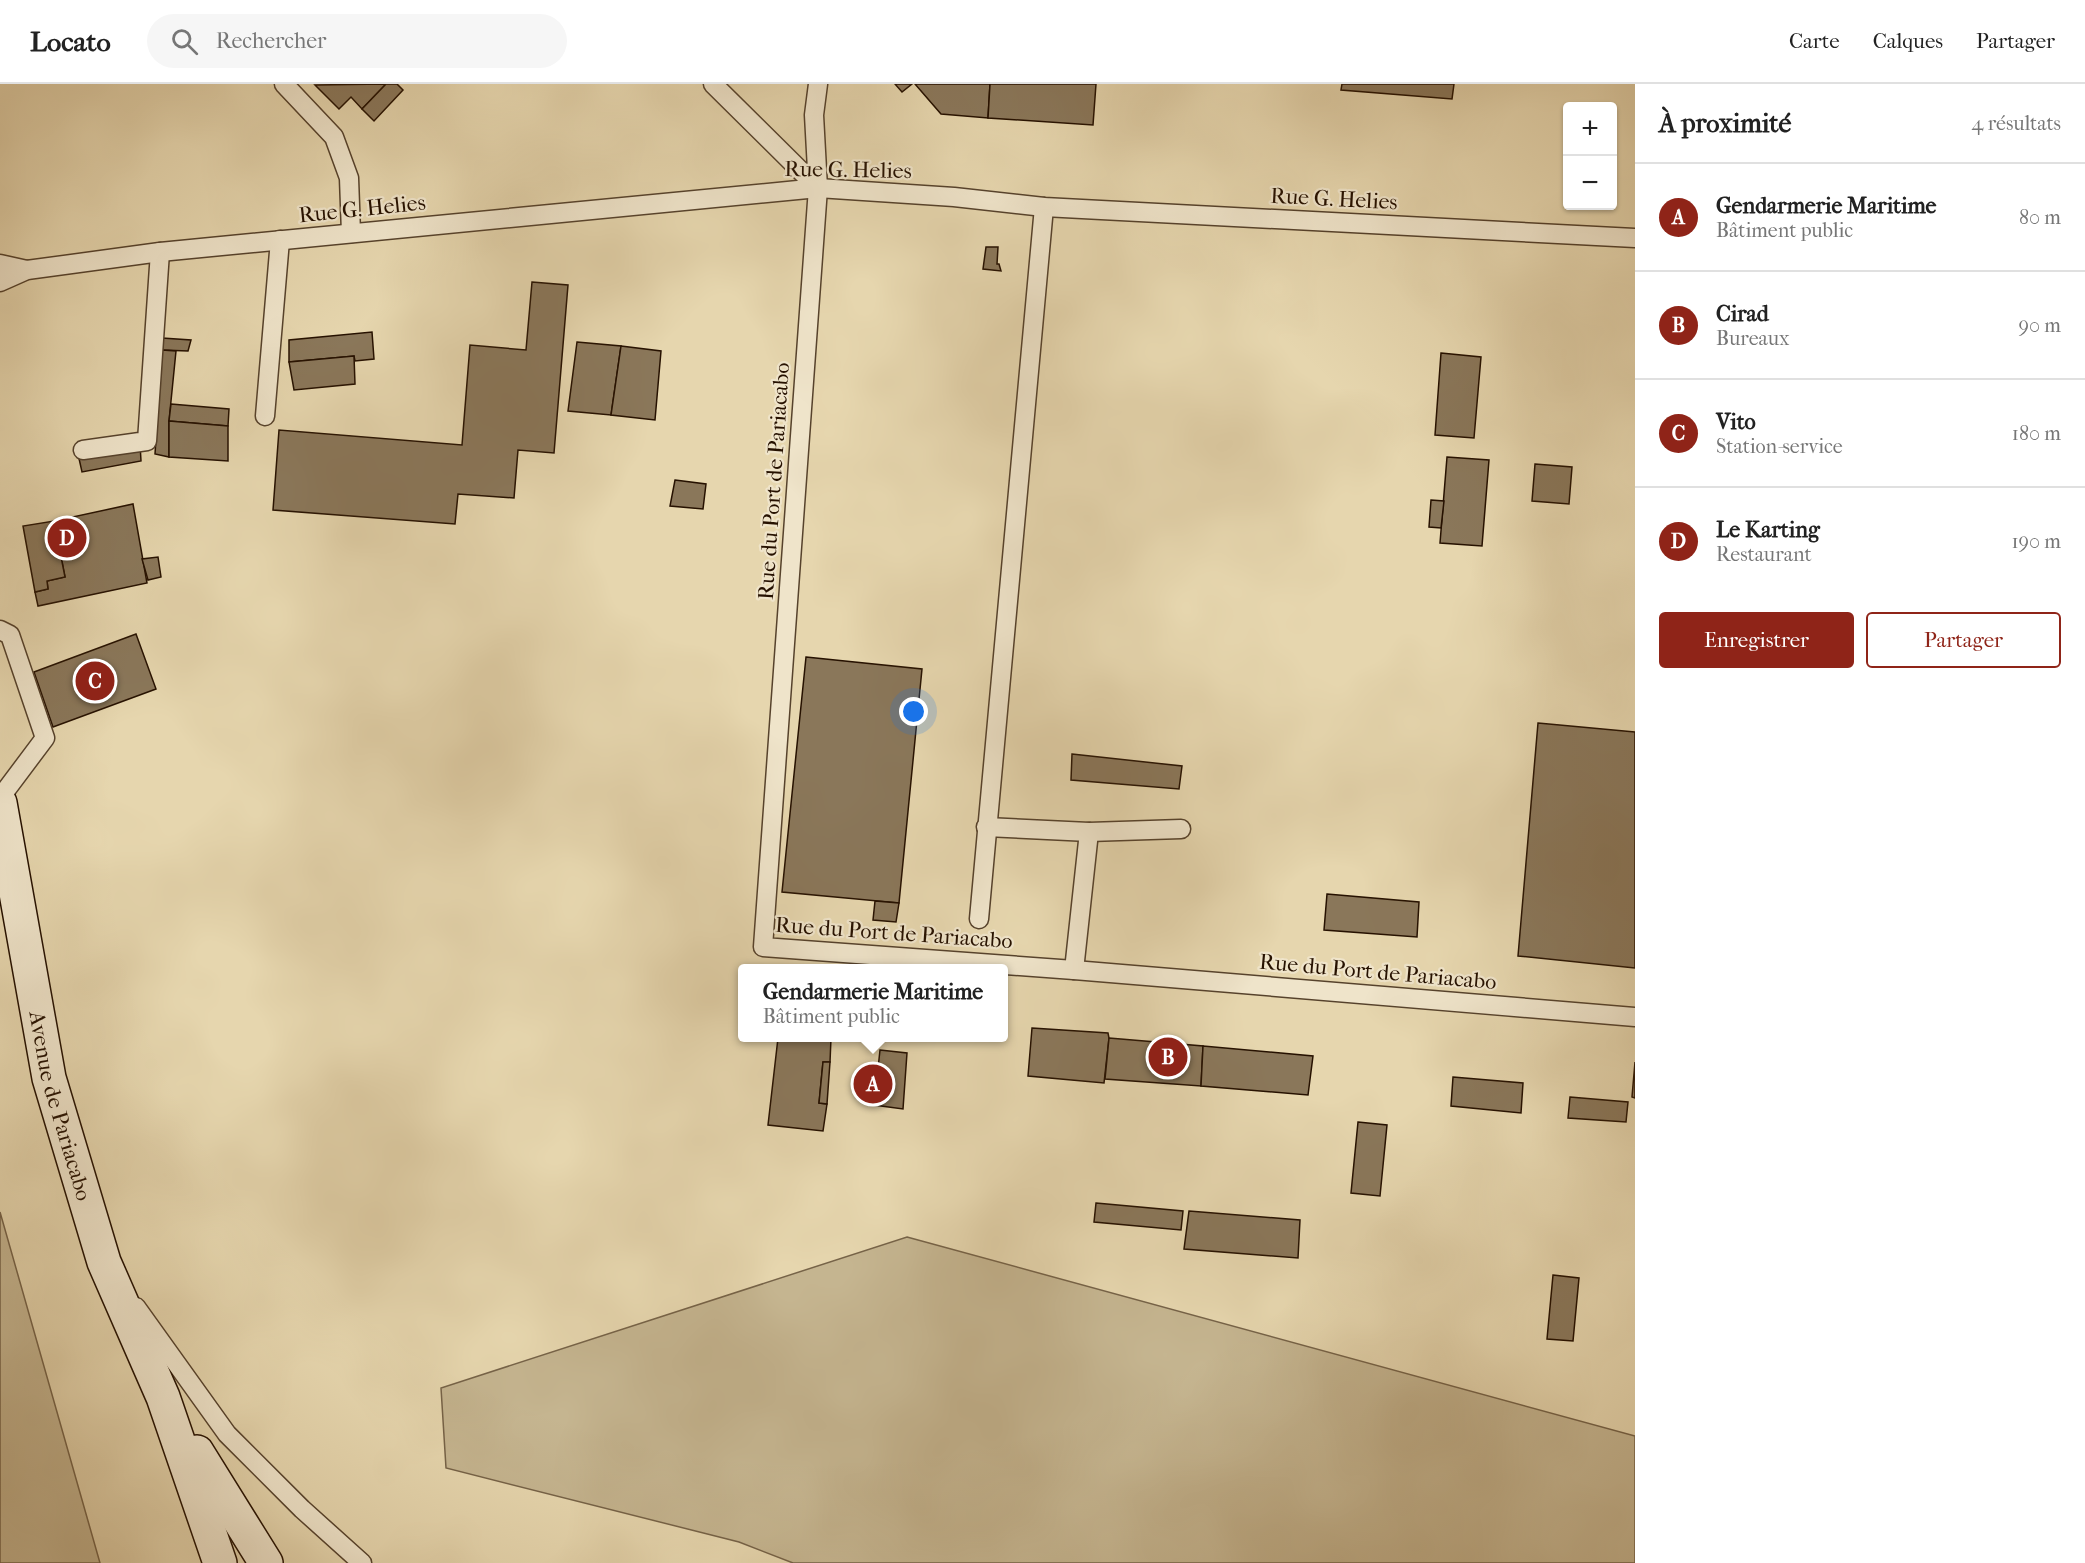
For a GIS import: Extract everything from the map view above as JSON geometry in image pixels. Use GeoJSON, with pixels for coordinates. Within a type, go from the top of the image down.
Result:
{"type":"FeatureCollection","features":[{"type":"Feature","properties":{"kind":"main road","name":"Avenue de Pariacabo"},"geometry":{"type":"LineString","coordinates":[[0,803],[49,1078],[104,1262],[163,1397],[220,1563]]}},
{"type":"Feature","properties":{"kind":"main road","name":"Avenue de Pariacabo"},"geometry":{"type":"LineString","coordinates":[[163,1397],[266,1563]]}},
{"type":"Feature","properties":{"kind":"lane"},"geometry":{"type":"LineString","coordinates":[[284,84],[334,137],[349,178],[351,233]]}},
{"type":"Feature","properties":{"kind":"lane"},"geometry":{"type":"LineString","coordinates":[[713,84],[818,188]]}},
{"type":"Feature","properties":{"kind":"lane"},"geometry":{"type":"LineString","coordinates":[[818,84],[814,115],[818,188]]}},
{"type":"Feature","properties":{"kind":"lane","name":"Rue G. Helies"},"geometry":{"type":"LineString","coordinates":[[0,282],[27,270],[160,252],[818,188],[954,196],[1044,207],[1635,238]]}},
{"type":"Feature","properties":{"kind":"lane","name":"Rue du Port de Pariacabo"},"geometry":{"type":"LineString","coordinates":[[818,188],[763,947],[993,964]]}},
{"type":"Feature","properties":{"kind":"lane"},"geometry":{"type":"LineString","coordinates":[[979,919],[1044,207]]}},
{"type":"Feature","properties":{"kind":"lane"},"geometry":{"type":"LineString","coordinates":[[265,416],[280,240]]}},
{"type":"Feature","properties":{"kind":"lane"},"geometry":{"type":"LineString","coordinates":[[83,450],[147,441],[160,252]]}},
{"type":"Feature","properties":{"kind":"lane","name":"Rue G. Helies"},"geometry":{"type":"LineString","coordinates":[[0,264],[27,270]]}},
{"type":"Feature","properties":{"kind":"lane"},"geometry":{"type":"LineString","coordinates":[[0,630],[10,635],[45,738],[0,798]]}},
{"type":"Feature","properties":{"kind":"lane"},"geometry":{"type":"LineString","coordinates":[[986,827],[1089,832],[1181,829]]}},
{"type":"Feature","properties":{"kind":"lane"},"geometry":{"type":"LineString","coordinates":[[1074,970],[1089,832]]}},
{"type":"Feature","properties":{"kind":"lane","name":"Rue du Port de Pariacabo"},"geometry":{"type":"LineString","coordinates":[[1008,965],[1635,1017]]}},
{"type":"Feature","properties":{"kind":"lane"},"geometry":{"type":"LineString","coordinates":[[104,1262],[227,1434],[302,1509],[362,1563]]}},
{"type":"Feature","properties":{"kind":"shaded area"},"geometry":{"type":"Polygon","coordinates":[[[0,1212],[100,1563],[0,1563],[0,1212]]]}},
{"type":"Feature","properties":{"kind":"shaded area"},"geometry":{"type":"Polygon","coordinates":[[[907,1237],[1635,1436],[1635,1563],[793,1563],[739,1542],[446,1468],[441,1388],[907,1237]]]}},
{"type":"Feature","properties":{"kind":"building"},"geometry":{"type":"Polygon","coordinates":[[[386,84],[362,109],[351,97],[339,109],[315,85],[386,84]]]}},
{"type":"Feature","properties":{"kind":"building"},"geometry":{"type":"Polygon","coordinates":[[[386,84],[397,84],[403,90],[374,121],[362,109],[386,84]]]}},
{"type":"Feature","properties":{"kind":"building"},"geometry":{"type":"Polygon","coordinates":[[[895,84],[912,84],[902,92],[895,84]]]}},
{"type":"Feature","properties":{"kind":"building"},"geometry":{"type":"Polygon","coordinates":[[[915,84],[990,84],[988,118],[941,114],[915,84]]]}},
{"type":"Feature","properties":{"kind":"building"},"geometry":{"type":"Polygon","coordinates":[[[990,84],[1096,84],[1093,125],[988,118],[990,84]]]}},
{"type":"Feature","properties":{"kind":"building"},"geometry":{"type":"Polygon","coordinates":[[[1342,84],[1454,84],[1452,99],[1341,90],[1342,84]]]}},
{"type":"Feature","properties":{"kind":"building"},"geometry":{"type":"Polygon","coordinates":[[[986,247],[998,247],[997,264],[1001,271],[983,269],[986,247]]]}},
{"type":"Feature","properties":{"kind":"building"},"geometry":{"type":"Polygon","coordinates":[[[532,282],[568,285],[554,453],[518,450],[514,498],[458,494],[455,524],[273,510],[279,430],[462,445],[470,345],[526,350],[532,282]]]}},
{"type":"Feature","properties":{"kind":"building"},"geometry":{"type":"Polygon","coordinates":[[[372,332],[374,359],[355,361],[354,356],[289,362],[289,340],[372,332]]]}},
{"type":"Feature","properties":{"kind":"building"},"geometry":{"type":"Polygon","coordinates":[[[162,338],[191,340],[188,351],[162,350],[162,338]]]}},
{"type":"Feature","properties":{"kind":"building"},"geometry":{"type":"Polygon","coordinates":[[[577,342],[621,346],[611,415],[568,411],[577,342]]]}},
{"type":"Feature","properties":{"kind":"building"},"geometry":{"type":"Polygon","coordinates":[[[621,346],[661,351],[655,420],[611,415],[621,346]]]}},
{"type":"Feature","properties":{"kind":"building"},"geometry":{"type":"Polygon","coordinates":[[[162,350],[176,351],[169,421],[169,457],[155,454],[162,350]]]}},
{"type":"Feature","properties":{"kind":"building"},"geometry":{"type":"Polygon","coordinates":[[[1441,353],[1481,357],[1474,438],[1435,435],[1441,353]]]}},
{"type":"Feature","properties":{"kind":"building"},"geometry":{"type":"Polygon","coordinates":[[[354,356],[355,384],[294,390],[289,362],[354,356]]]}},
{"type":"Feature","properties":{"kind":"building"},"geometry":{"type":"Polygon","coordinates":[[[171,404],[229,409],[228,426],[169,421],[171,404]]]}},
{"type":"Feature","properties":{"kind":"building"},"geometry":{"type":"Polygon","coordinates":[[[169,421],[228,426],[228,461],[169,457],[169,421]]]}},
{"type":"Feature","properties":{"kind":"building"},"geometry":{"type":"Polygon","coordinates":[[[140,444],[141,461],[82,472],[78,454],[140,444]]]}},
{"type":"Feature","properties":{"kind":"building"},"geometry":{"type":"Polygon","coordinates":[[[1447,457],[1489,460],[1482,546],[1440,543],[1447,457]]]}},
{"type":"Feature","properties":{"kind":"building"},"geometry":{"type":"Polygon","coordinates":[[[1535,464],[1572,467],[1569,504],[1532,501],[1535,464]]]}},
{"type":"Feature","properties":{"kind":"building"},"geometry":{"type":"Polygon","coordinates":[[[675,480],[706,484],[703,509],[670,506],[675,480]]]}},
{"type":"Feature","properties":{"kind":"building"},"geometry":{"type":"Polygon","coordinates":[[[1431,500],[1444,501],[1441,528],[1429,527],[1431,500]]]}},
{"type":"Feature","properties":{"kind":"building"},"geometry":{"type":"Polygon","coordinates":[[[133,504],[147,583],[38,606],[35,592],[48,589],[47,581],[65,577],[54,521],[133,504]]]}},
{"type":"Feature","properties":{"kind":"building"},"geometry":{"type":"Polygon","coordinates":[[[54,521],[65,577],[47,581],[48,589],[35,592],[23,526],[54,521]]]}},
{"type":"Feature","properties":{"kind":"building"},"geometry":{"type":"Polygon","coordinates":[[[158,557],[161,577],[148,580],[142,559],[158,557]]]}},
{"type":"Feature","properties":{"kind":"building"},"geometry":{"type":"Polygon","coordinates":[[[136,634],[156,689],[53,727],[34,672],[136,634]]]}},
{"type":"Feature","properties":{"kind":"building"},"geometry":{"type":"Polygon","coordinates":[[[806,657],[922,669],[899,903],[782,892],[806,657]]]}},
{"type":"Feature","properties":{"kind":"building"},"geometry":{"type":"Polygon","coordinates":[[[1538,723],[1635,732],[1635,968],[1518,956],[1538,723]]]}},
{"type":"Feature","properties":{"kind":"building"},"geometry":{"type":"Polygon","coordinates":[[[1072,754],[1182,766],[1179,789],[1071,780],[1072,754]]]}},
{"type":"Feature","properties":{"kind":"building"},"geometry":{"type":"Polygon","coordinates":[[[1327,894],[1419,902],[1417,937],[1324,930],[1327,894]]]}},
{"type":"Feature","properties":{"kind":"building"},"geometry":{"type":"Polygon","coordinates":[[[875,901],[899,903],[896,922],[873,920],[875,901]]]}},
{"type":"Feature","properties":{"kind":"building"},"geometry":{"type":"Polygon","coordinates":[[[1032,1028],[1108,1033],[1104,1083],[1028,1076],[1032,1028]]]}},
{"type":"Feature","properties":{"kind":"building"},"geometry":{"type":"Polygon","coordinates":[[[1109,1038],[1203,1046],[1201,1086],[1105,1079],[1109,1038]]]}},
{"type":"Feature","properties":{"kind":"building"},"geometry":{"type":"Polygon","coordinates":[[[778,1042],[831,1042],[830,1062],[823,1062],[819,1103],[827,1104],[823,1131],[768,1125],[778,1042]]]}},
{"type":"Feature","properties":{"kind":"building"},"geometry":{"type":"Polygon","coordinates":[[[1203,1046],[1313,1056],[1308,1095],[1201,1086],[1203,1046]]]}},
{"type":"Feature","properties":{"kind":"building"},"geometry":{"type":"Polygon","coordinates":[[[880,1050],[907,1053],[903,1109],[874,1105],[880,1050]]]}},
{"type":"Feature","properties":{"kind":"building"},"geometry":{"type":"Polygon","coordinates":[[[823,1062],[830,1062],[827,1104],[819,1103],[823,1062]]]}},
{"type":"Feature","properties":{"kind":"building"},"geometry":{"type":"Polygon","coordinates":[[[1635,1062],[1635,1098],[1632,1097],[1635,1062]]]}},
{"type":"Feature","properties":{"kind":"building"},"geometry":{"type":"Polygon","coordinates":[[[1453,1077],[1523,1083],[1521,1113],[1451,1106],[1453,1077]]]}},
{"type":"Feature","properties":{"kind":"building"},"geometry":{"type":"Polygon","coordinates":[[[1570,1097],[1628,1102],[1626,1122],[1568,1118],[1570,1097]]]}},
{"type":"Feature","properties":{"kind":"building"},"geometry":{"type":"Polygon","coordinates":[[[1358,1122],[1387,1125],[1380,1196],[1351,1193],[1358,1122]]]}},
{"type":"Feature","properties":{"kind":"building"},"geometry":{"type":"Polygon","coordinates":[[[1096,1203],[1183,1211],[1181,1230],[1094,1222],[1096,1203]]]}},
{"type":"Feature","properties":{"kind":"building"},"geometry":{"type":"Polygon","coordinates":[[[1189,1211],[1300,1220],[1298,1258],[1184,1249],[1189,1211]]]}},
{"type":"Feature","properties":{"kind":"building"},"geometry":{"type":"Polygon","coordinates":[[[1553,1275],[1579,1278],[1573,1341],[1547,1339],[1553,1275]]]}},
{"type":"Feature","properties":{"kind":"place","name":"Le Karting"},"geometry":{"type":"Point","coordinates":[67,538]}},
{"type":"Feature","properties":{"kind":"place","name":"Vito"},"geometry":{"type":"Point","coordinates":[95,681]}},
{"type":"Feature","properties":{"kind":"place","name":"Cirad"},"geometry":{"type":"Point","coordinates":[1168,1057]}},
{"type":"Feature","properties":{"kind":"place","name":"Gendarmerie Maritime"},"geometry":{"type":"Point","coordinates":[873,1084]}}]}
